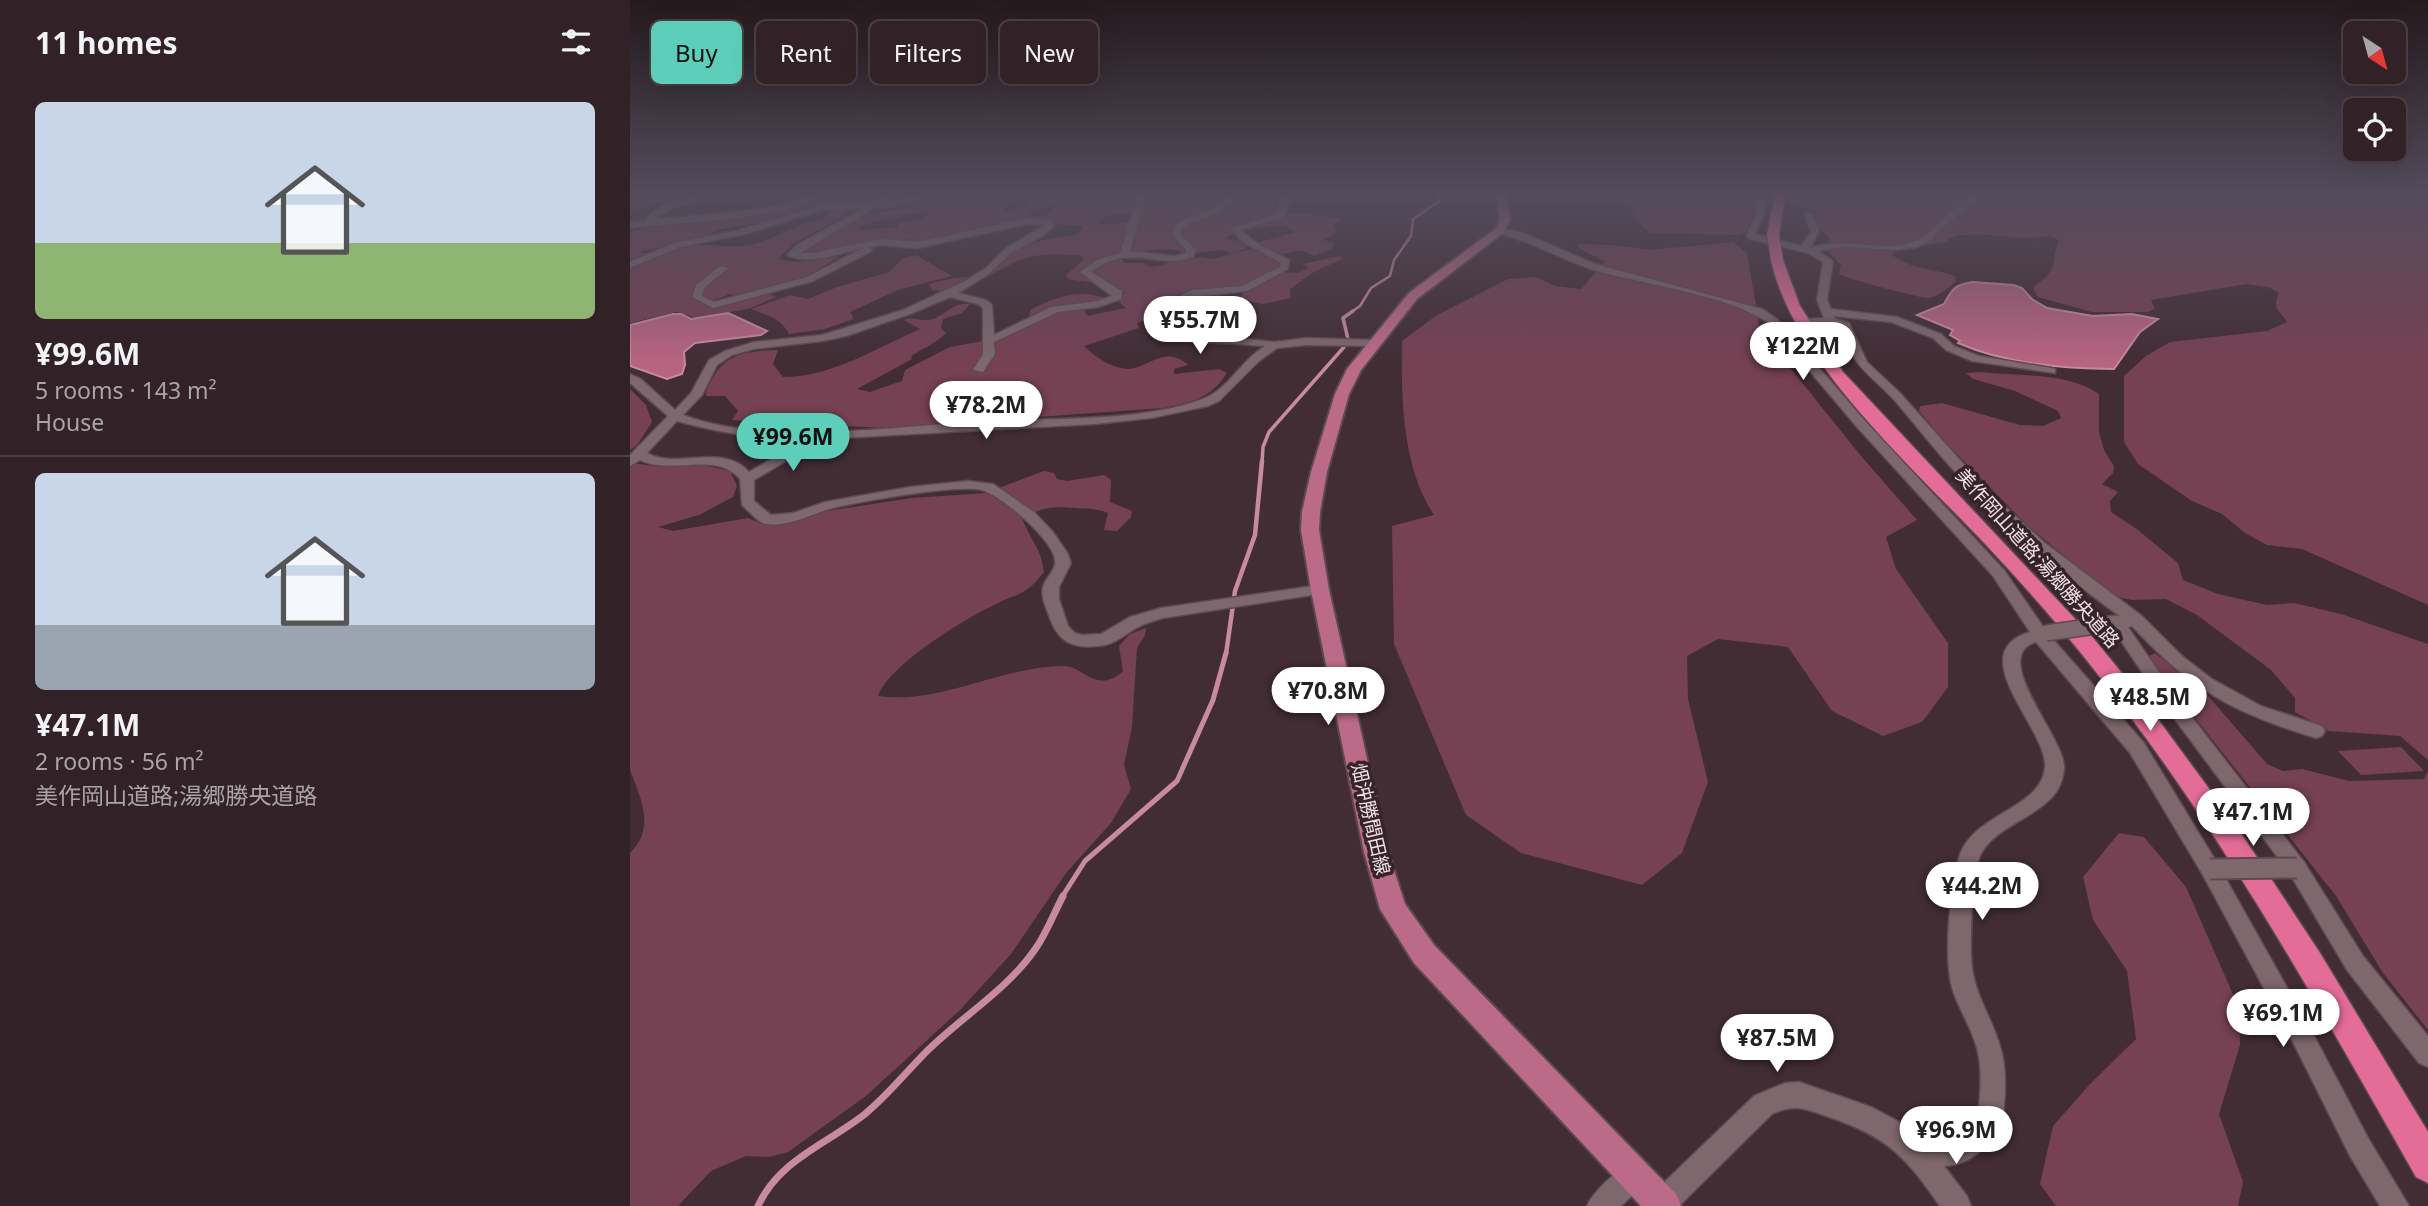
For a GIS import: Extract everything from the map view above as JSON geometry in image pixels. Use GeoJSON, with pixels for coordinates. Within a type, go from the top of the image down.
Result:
{"type":"FeatureCollection","features":[{"type":"Feature","properties":{"kind":"highway","name":"美作岡山道路;湯郷勝央道路"},"geometry":{"type":"LineString","coordinates":[[1776,250],[1780,275],[1792,305],[1812,340],[1838,375],[2085,642],[2194,785],[2280,911],[2428,1165]]}},
{"type":"Feature","properties":{"kind":"main road","name":"畑沖勝間田線"},"geometry":{"type":"LineString","coordinates":[[1473,250],[1355,343],[1354,369],[1342,394],[1319,472],[1310,530],[1320,590],[1376,852],[1393,909],[1424,954],[1663,1205]]}},
{"type":"Feature","properties":{"kind":"street"},"geometry":{"type":"LineString","coordinates":[[630,265],[665,250]]}},
{"type":"Feature","properties":{"kind":"street"},"geometry":{"type":"LineString","coordinates":[[795,250],[792,255],[802,257],[843,250]]}},
{"type":"Feature","properties":{"kind":"street"},"geometry":{"type":"LineString","coordinates":[[723,268],[699,287],[697,297],[718,305],[801,282],[864,250]]}},
{"type":"Feature","properties":{"kind":"street"},"geometry":{"type":"LineString","coordinates":[[634,458],[696,395],[703,386],[709,367],[718,359],[742,350],[853,330],[947,293],[987,272],[1009,250]]}},
{"type":"Feature","properties":{"kind":"street"},"geometry":{"type":"LineString","coordinates":[[1124,255],[1125,250]]}},
{"type":"Feature","properties":{"kind":"street"},"geometry":{"type":"LineString","coordinates":[[989,340],[1003,337],[1063,307],[1094,306],[1118,297],[1118,293],[1085,272],[1106,259],[1152,254],[1168,260],[1190,255],[1191,250]]}},
{"type":"Feature","properties":{"kind":"street"},"geometry":{"type":"LineString","coordinates":[[1262,250],[1286,262],[1285,267],[1244,289],[1192,293],[1183,297],[1191,318],[1180,331],[1181,335],[1187,338],[1274,345],[1355,343]]}},
{"type":"Feature","properties":{"kind":"street"},"geometry":{"type":"LineString","coordinates":[[1555,250],[1592,266],[1758,311],[1773,321],[1861,424],[1999,573],[2042,634],[2137,748],[2210,869],[2359,1147],[2395,1206]]}},
{"type":"Feature","properties":{"kind":"street"},"geometry":{"type":"LineString","coordinates":[[1808,250],[1828,261],[1822,300],[1829,316],[1844,325],[1860,359],[1982,493],[2126,622],[2226,695],[2254,711],[2316,731]]}},
{"type":"Feature","properties":{"kind":"street"},"geometry":{"type":"LineString","coordinates":[[947,293],[982,302],[988,307],[989,354],[979,370]]}},
{"type":"Feature","properties":{"kind":"street"},"geometry":{"type":"LineString","coordinates":[[1807,321],[1829,316],[1893,319],[1937,336],[1951,348],[1976,359],[2050,370]]}},
{"type":"Feature","properties":{"kind":"street"},"geometry":{"type":"LineString","coordinates":[[1773,321],[1790,321]]}},
{"type":"Feature","properties":{"kind":"street"},"geometry":{"type":"LineString","coordinates":[[630,377],[674,415],[733,429],[821,435],[876,435],[961,426],[1094,419],[1177,409],[1214,399],[1274,345]]}},
{"type":"Feature","properties":{"kind":"street"},"geometry":{"type":"LineString","coordinates":[[747,478],[821,435]]}},
{"type":"Feature","properties":{"kind":"street"},"geometry":{"type":"LineString","coordinates":[[634,458],[654,461],[716,461],[735,467],[747,478],[747,502],[768,520],[795,517],[825,506],[910,491],[968,485],[988,487],[1029,515],[1061,554],[1063,563],[1051,587],[1051,599],[1061,628],[1069,637],[1082,641],[1105,639],[1136,621],[1161,613],[1320,590]]}},
{"type":"Feature","properties":{"kind":"street"},"geometry":{"type":"LineString","coordinates":[[1917,1155],[1959,1152],[1990,1127],[1993,1090],[1990,1052],[1961,976],[1961,915],[1970,851],[1984,835],[2038,799],[2050,784],[2055,768],[2054,752],[2017,688],[2012,667],[2013,652],[2020,642],[2042,634],[2126,622]]}},
{"type":"Feature","properties":{"kind":"street"},"geometry":{"type":"LineString","coordinates":[[2126,622],[2168,698],[2297,868],[2355,963],[2428,1055]]}},
{"type":"Feature","properties":{"kind":"street"},"geometry":{"type":"LineString","coordinates":[[2210,869],[2297,868]]}},
{"type":"Feature","properties":{"kind":"street"},"geometry":{"type":"LineString","coordinates":[[1663,1205],[1749,1116],[1763,1105],[1786,1095],[1799,1094],[1898,1135],[1956,1206]]}},
{"type":"Feature","properties":{"kind":"street"},"geometry":{"type":"LineString","coordinates":[[1601,1206],[1635,1175]]}},
{"type":"Feature","properties":{"kind":"shaded area"},"geometry":{"type":"Polygon","coordinates":[[[630,250],[658,253],[669,250],[787,250],[779,258],[793,262],[839,257],[794,283],[744,297],[730,294],[702,305],[721,306],[768,293],[776,297],[748,309],[694,317],[676,312],[630,323],[630,250]]]}},
{"type":"Feature","properties":{"kind":"shaded area"},"geometry":{"type":"Polygon","coordinates":[[[806,250],[831,250],[815,254],[801,254],[806,250]]]}},
{"type":"Feature","properties":{"kind":"shaded area"},"geometry":{"type":"Polygon","coordinates":[[[1014,250],[1153,250],[1121,253],[1120,258],[1124,263],[1143,263],[1150,267],[1201,257],[1214,259],[1245,250],[1327,250],[1314,256],[1299,251],[1274,257],[1281,264],[1281,272],[1298,273],[1308,268],[1303,264],[1339,256],[1344,258],[1312,273],[1290,289],[1291,298],[1263,304],[1238,299],[1243,294],[1238,292],[1225,292],[1207,299],[1210,308],[1143,321],[1137,323],[1139,328],[1084,346],[1105,362],[1117,367],[1135,368],[1156,359],[1171,357],[1188,365],[1174,369],[1174,374],[1219,369],[1227,373],[1207,394],[1173,406],[882,428],[732,420],[738,411],[725,396],[706,396],[708,386],[719,368],[733,357],[778,350],[773,364],[783,377],[819,372],[853,360],[920,329],[904,320],[934,319],[958,305],[970,304],[962,313],[943,319],[941,328],[946,333],[942,337],[911,356],[912,359],[857,389],[870,392],[902,381],[905,370],[950,347],[1010,336],[1028,326],[1030,310],[1058,298],[1087,294],[1107,299],[1084,310],[1087,316],[1126,308],[1117,300],[1125,293],[1117,289],[1068,279],[1066,275],[1084,259],[1080,255],[1030,257],[971,284],[946,291],[932,290],[929,284],[954,278],[982,276],[1000,265],[1014,250]]]}},
{"type":"Feature","properties":{"kind":"shaded area"},"geometry":{"type":"Polygon","coordinates":[[[1175,250],[1220,250],[1186,254],[1175,250]]]}},
{"type":"Feature","properties":{"kind":"shaded area"},"geometry":{"type":"Polygon","coordinates":[[[1224,250],[1241,250],[1231,254],[1224,250]]]}},
{"type":"Feature","properties":{"kind":"shaded area"},"geometry":{"type":"Polygon","coordinates":[[[1583,250],[1744,250],[1747,253],[1759,324],[1757,336],[1779,354],[1861,456],[1917,520],[1886,537],[1896,569],[1948,643],[1948,687],[1922,722],[1883,736],[1832,711],[1788,647],[1718,639],[1687,656],[1688,699],[1708,782],[1682,853],[1642,885],[1521,853],[1466,815],[1394,644],[1392,526],[1434,515],[1423,496],[1410,454],[1403,408],[1402,341],[1437,315],[1508,279],[1536,277],[1555,286],[1581,289],[1605,262],[1583,250]]]}},
{"type":"Feature","properties":{"kind":"shaded area"},"geometry":{"type":"Polygon","coordinates":[[[1826,250],[1899,250],[1892,255],[1915,266],[1955,276],[1956,281],[1929,298],[1868,284],[1839,274],[1841,265],[1826,250]]]}},
{"type":"Feature","properties":{"kind":"shaded area"},"geometry":{"type":"Polygon","coordinates":[[[2056,250],[2428,250],[2428,605],[2302,549],[2267,545],[2245,533],[2222,514],[2192,501],[2138,464],[2124,442],[2124,376],[2146,356],[2170,342],[2267,331],[2287,322],[2276,306],[2279,293],[2269,287],[2246,284],[2151,300],[2155,309],[2148,312],[2092,312],[2038,297],[2033,287],[2053,266],[2056,250]]]}},
{"type":"Feature","properties":{"kind":"shaded area"},"geometry":{"type":"Polygon","coordinates":[[[916,255],[952,276],[898,290],[850,312],[854,319],[825,329],[789,334],[778,321],[751,309],[790,295],[808,299],[837,287],[889,272],[904,258],[916,255]]]}},
{"type":"Feature","properties":{"kind":"shaded area"},"geometry":{"type":"Polygon","coordinates":[[[1972,282],[2014,285],[2022,288],[2032,299],[2047,308],[2093,316],[2132,314],[2158,319],[2140,332],[2114,369],[2074,368],[2015,360],[1958,343],[1960,341],[1950,335],[1953,330],[1917,315],[1944,304],[1954,288],[1972,282]]]}},
{"type":"Feature","properties":{"kind":"shaded area"},"geometry":{"type":"Polygon","coordinates":[[[728,313],[767,331],[761,335],[695,343],[684,352],[685,365],[682,374],[667,379],[630,366],[630,325],[673,314],[681,314],[691,319],[728,313]]]}},
{"type":"Feature","properties":{"kind":"shaded area"},"geometry":{"type":"Polygon","coordinates":[[[1966,373],[2057,378],[2099,394],[2099,432],[2104,450],[2114,466],[2113,473],[2102,484],[2118,492],[2110,501],[2111,512],[2178,563],[2183,580],[2218,594],[2267,605],[2294,603],[2341,614],[2428,644],[2428,760],[2400,736],[2329,731],[2295,712],[2295,698],[2271,670],[2197,615],[2166,599],[2132,600],[2113,596],[2028,526],[1945,442],[1919,411],[1920,406],[1942,403],[2020,425],[2043,426],[2061,418],[2058,411],[2015,391],[1973,379],[1966,373]]]}},
{"type":"Feature","properties":{"kind":"shaded area"},"geometry":{"type":"Polygon","coordinates":[[[630,389],[646,405],[652,422],[637,445],[630,450],[630,389]]]}},
{"type":"Feature","properties":{"kind":"shaded area"},"geometry":{"type":"Polygon","coordinates":[[[630,463],[664,467],[703,465],[730,471],[737,486],[733,497],[699,515],[658,527],[673,531],[748,518],[762,524],[786,523],[827,511],[912,498],[986,493],[1044,471],[1054,473],[1057,479],[1067,481],[1104,475],[1111,480],[1110,502],[1132,511],[1131,517],[1117,531],[1104,530],[1108,513],[1096,509],[1054,507],[1022,518],[1043,563],[1044,572],[1038,580],[1022,593],[982,611],[929,644],[897,671],[878,696],[924,695],[1017,672],[1064,666],[1098,680],[1114,678],[1123,671],[1119,646],[1130,634],[1146,628],[1137,648],[1132,727],[1124,765],[1131,789],[1111,823],[1066,873],[1011,954],[960,1010],[866,1096],[788,1152],[769,1157],[746,1156],[711,1171],[678,1206],[630,1206],[630,853],[643,833],[644,813],[630,770],[630,463]]]}},
{"type":"Feature","properties":{"kind":"shaded area"},"geometry":{"type":"Polygon","coordinates":[[[2155,653],[2203,690],[2267,764],[2283,771],[2302,769],[2349,781],[2424,779],[2428,771],[2428,1030],[2383,973],[2336,896],[2147,657],[2155,653]]]}},
{"type":"Feature","properties":{"kind":"shaded area"},"geometry":{"type":"Polygon","coordinates":[[[2401,747],[2424,771],[2361,775],[2338,751],[2401,747]]]}},
{"type":"Feature","properties":{"kind":"shaded area"},"geometry":{"type":"Polygon","coordinates":[[[2119,833],[2144,837],[2186,887],[2239,1008],[2240,1045],[2219,1114],[2243,1182],[2238,1206],[2056,1206],[2040,1184],[2053,1126],[2090,1084],[2136,1039],[2127,971],[2093,920],[2083,877],[2119,833]]]}},
{"type":"Feature","properties":{"kind":"waterway"},"geometry":{"type":"LineString","coordinates":[[1350,313],[1360,306],[1371,288],[1390,276],[1394,260],[1401,250]]}},
{"type":"Feature","properties":{"kind":"waterway"},"geometry":{"type":"LineString","coordinates":[[1262,463],[1263,447],[1269,432],[1344,347],[1348,339],[1343,318],[1353,311]]}},
{"type":"Feature","properties":{"kind":"waterway"},"geometry":{"type":"LineString","coordinates":[[1226,654],[1235,591],[1255,535],[1262,461]]}},
{"type":"Feature","properties":{"kind":"waterway"},"geometry":{"type":"LineString","coordinates":[[1062,897],[1085,861],[1177,781],[1213,700],[1226,653]]}},
{"type":"Feature","properties":{"kind":"waterway"},"geometry":{"type":"LineString","coordinates":[[758,1206],[778,1176],[805,1154],[865,1114],[928,1050],[1025,963],[1040,942],[1063,896]]}}]}
